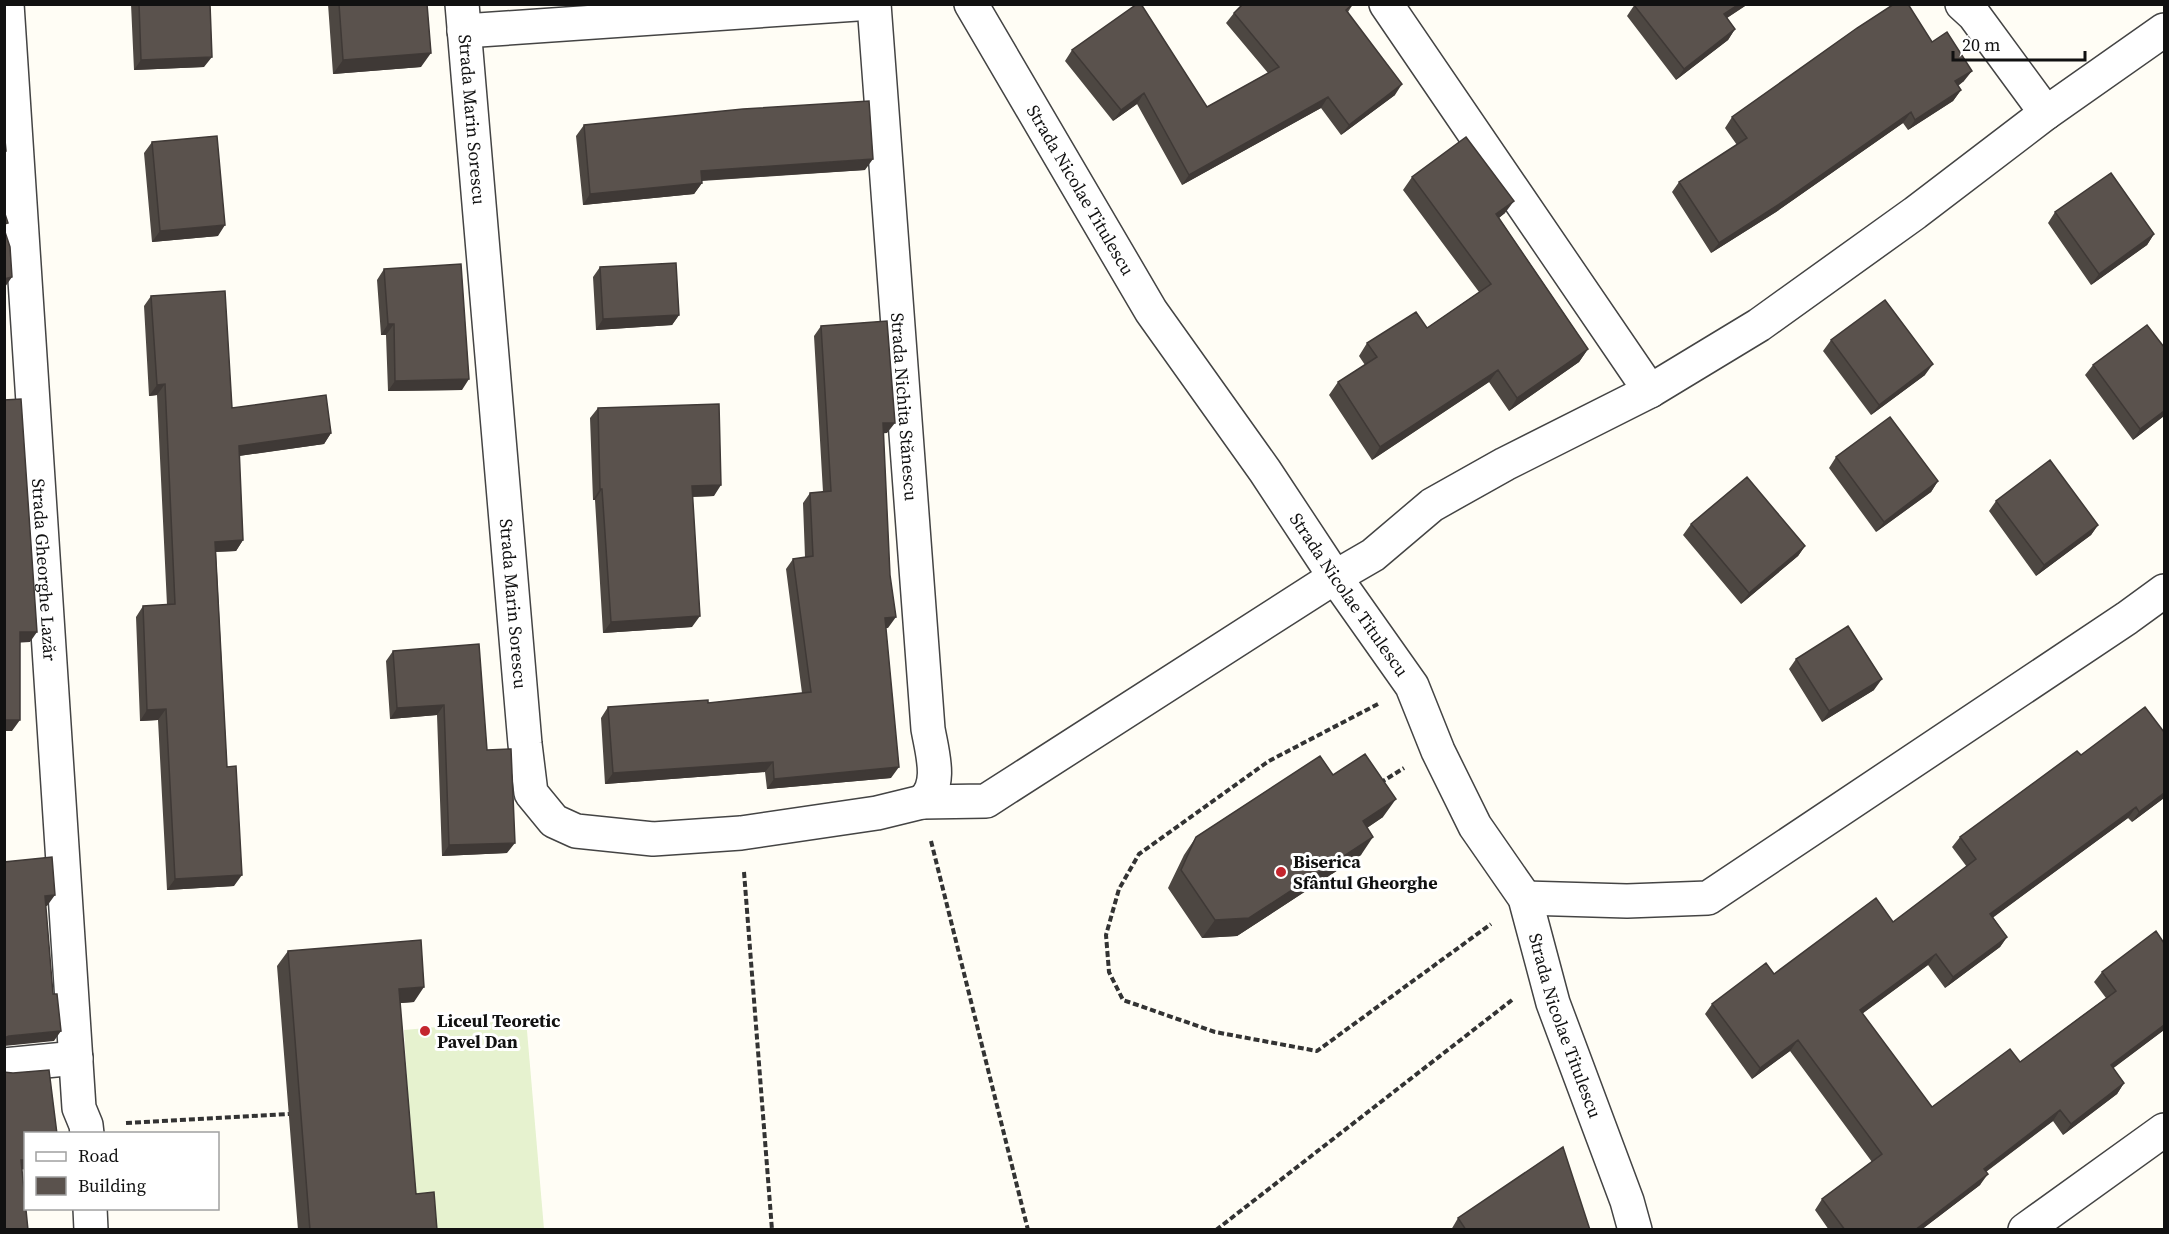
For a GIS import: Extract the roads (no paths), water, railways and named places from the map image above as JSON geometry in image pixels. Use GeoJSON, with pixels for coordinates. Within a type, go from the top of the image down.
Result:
{"type":"FeatureCollection","features":[{"type":"Feature","properties":{"kind":"street","name":"Strada Gheorghe Lazăr"},"geometry":{"type":"LineString","coordinates":[[7,4],[79,1108],[87,1130]]}},
{"type":"Feature","properties":{"kind":"street"},"geometry":{"type":"LineString","coordinates":[[463,18],[857,4]]}},
{"type":"Feature","properties":{"kind":"street","name":"Strada Nichita Stănescu"},"geometry":{"type":"LineString","coordinates":[[874,4],[928,729],[934,771],[933,791],[921,802]]}},
{"type":"Feature","properties":{"kind":"street","name":"Strada Nicolae Titulescu"},"geometry":{"type":"LineString","coordinates":[[971,4],[1151,311],[1265,471],[1335,577],[1412,686],[1438,751],[1475,825],[1525,898],[1553,1003],[1627,1201],[1635,1230]]}},
{"type":"Feature","properties":{"kind":"street"},"geometry":{"type":"LineString","coordinates":[[1386,4],[1650,391]]}},
{"type":"Feature","properties":{"kind":"street"},"geometry":{"type":"LineString","coordinates":[[1962,4],[1974,15],[2046,113]]}},
{"type":"Feature","properties":{"kind":"street","name":"Strada Marin Sorescu"},"geometry":{"type":"LineString","coordinates":[[463,18],[531,794],[554,821],[576,831],[653,839],[741,833],[877,813],[921,802],[986,801],[1335,577],[1373,555],[1432,505],[1505,464],[1650,391],[1759,325],[1915,213],[2046,113],[2164,30]]}},
{"type":"Feature","properties":{"kind":"street"},"geometry":{"type":"LineString","coordinates":[[1525,898],[1628,901],[1708,898],[2164,591]]}},
{"type":"Feature","properties":{"kind":"street"},"geometry":{"type":"LineString","coordinates":[[4,1065],[76,1058]]}},
{"type":"Feature","properties":{"kind":"street"},"geometry":{"type":"LineString","coordinates":[[2025,1230],[2164,1130]]}},
{"type":"Feature","properties":{"kind":"street"},"geometry":{"type":"LineString","coordinates":[[90,1210],[91,1230]]}},
{"type":"Feature","properties":{"kind":"place","name":"Biserica Sfântul Gheorghe"},"geometry":{"type":"Point","coordinates":[1281,872]}},
{"type":"Feature","properties":{"kind":"place","name":"Liceul Teoretic Pavel Dan"},"geometry":{"type":"Point","coordinates":[425,1031]}}]}
